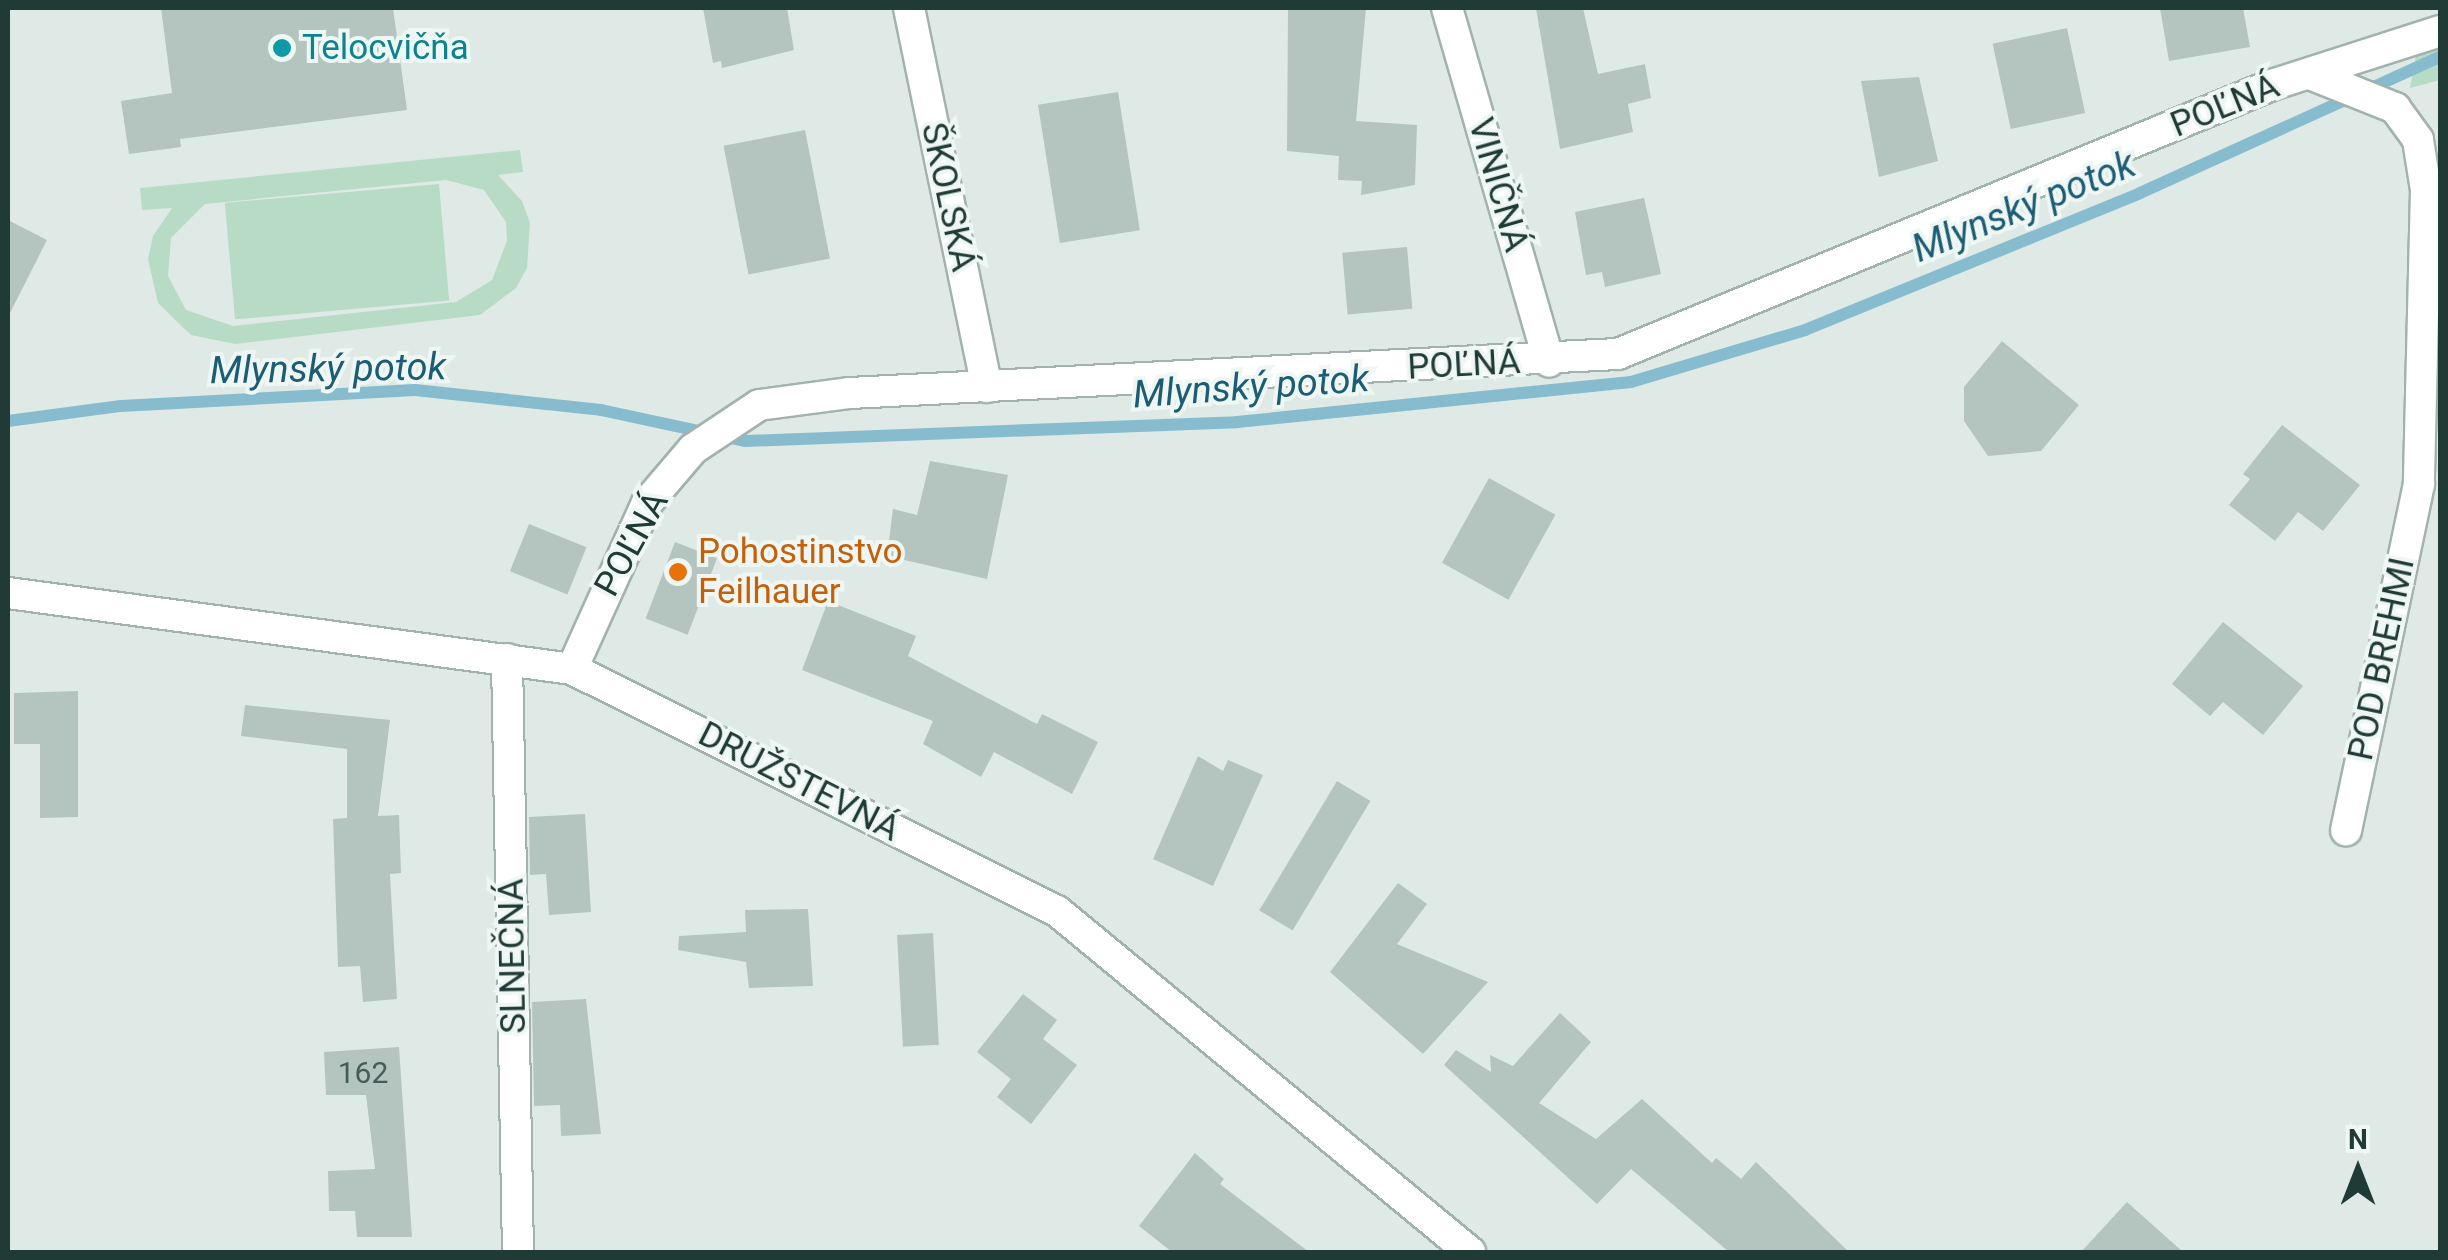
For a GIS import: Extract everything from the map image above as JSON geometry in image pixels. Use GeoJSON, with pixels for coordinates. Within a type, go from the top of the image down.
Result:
{"type":"FeatureCollection","features":[{"type":"Feature","properties":{"kind":"street","name":"ŠKOLSKÁ"},"geometry":{"type":"LineString","coordinates":[[909,8],[987,387]]}},
{"type":"Feature","properties":{"kind":"street","name":"VINIČNÁ"},"geometry":{"type":"LineString","coordinates":[[1447,8],[1548,362]]}},
{"type":"Feature","properties":{"kind":"street","name":"POĽNÁ"},"geometry":{"type":"LineString","coordinates":[[572,669],[647,503],[693,449],[759,405],[850,393],[1548,362],[1621,363],[2440,31]]}},
{"type":"Feature","properties":{"kind":"street","name":"POD BREHMI"},"geometry":{"type":"LineString","coordinates":[[2322,76],[2394,108],[2418,140],[2426,190],[2420,484],[2346,830]]}},
{"type":"Feature","properties":{"kind":"street","name":"DRUŽSTEVNÁ"},"geometry":{"type":"LineString","coordinates":[[8,593],[572,669],[1057,911],[1470,1252]]}},
{"type":"Feature","properties":{"kind":"street","name":"SLNEČNÁ"},"geometry":{"type":"LineString","coordinates":[[507,659],[518,1252]]}},
{"type":"Feature","properties":{"kind":"green space"},"geometry":{"type":"Polygon","coordinates":[[[2440,34],[2440,80],[2410,88],[2418,45],[2440,34]]]}},
{"type":"Feature","properties":{"kind":"green space"},"geometry":{"type":"Polygon","coordinates":[[[520,150],[523,172],[498,175],[522,201],[530,223],[527,268],[516,288],[480,315],[235,344],[191,335],[158,303],[148,259],[153,236],[172,208],[142,210],[140,188],[520,150]],[[446,180],[205,204],[171,238],[168,276],[186,310],[233,326],[456,302],[492,280],[507,241],[506,222],[484,190],[446,180]]]}},
{"type":"Feature","properties":{"kind":"green space"},"geometry":{"type":"Polygon","coordinates":[[[439,184],[449,301],[235,319],[225,203],[439,184]]]}},
{"type":"Feature","properties":{"kind":"building","name":"Telocvičňa"},"geometry":{"type":"Polygon","coordinates":[[[161,8],[393,8],[407,110],[180,139],[181,147],[129,154],[121,101],[172,93],[161,8]]]}},
{"type":"Feature","properties":{"kind":"building"},"geometry":{"type":"Polygon","coordinates":[[[703,8],[787,8],[794,50],[722,68],[721,61],[713,63],[703,8]]]}},
{"type":"Feature","properties":{"kind":"building"},"geometry":{"type":"Polygon","coordinates":[[[1288,8],[1366,8],[1356,121],[1417,125],[1415,185],[1361,195],[1362,181],[1338,180],[1339,156],[1287,151],[1288,8]]]}},
{"type":"Feature","properties":{"kind":"building"},"geometry":{"type":"Polygon","coordinates":[[[1536,8],[1583,8],[1598,74],[1645,64],[1651,98],[1628,104],[1633,132],[1560,149],[1536,8]]]}},
{"type":"Feature","properties":{"kind":"building"},"geometry":{"type":"Polygon","coordinates":[[[2160,8],[2243,8],[2250,47],[2169,61],[2160,8]]]}},
{"type":"Feature","properties":{"kind":"building"},"geometry":{"type":"Polygon","coordinates":[[[2067,28],[2085,113],[2011,129],[1993,44],[2067,28]]]}},
{"type":"Feature","properties":{"kind":"building"},"geometry":{"type":"Polygon","coordinates":[[[1919,77],[1938,161],[1879,177],[1861,81],[1919,77]]]}},
{"type":"Feature","properties":{"kind":"building"},"geometry":{"type":"Polygon","coordinates":[[[1118,92],[1140,230],[1060,243],[1038,105],[1118,92]]]}},
{"type":"Feature","properties":{"kind":"building"},"geometry":{"type":"Polygon","coordinates":[[[805,130],[830,259],[749,274],[724,146],[805,130]]]}},
{"type":"Feature","properties":{"kind":"building"},"geometry":{"type":"Polygon","coordinates":[[[1644,198],[1661,274],[1605,287],[1602,272],[1586,275],[1575,212],[1644,198]]]}},
{"type":"Feature","properties":{"kind":"building"},"geometry":{"type":"Polygon","coordinates":[[[8,220],[47,240],[8,317],[8,220]]]}},
{"type":"Feature","properties":{"kind":"building"},"geometry":{"type":"Polygon","coordinates":[[[1407,247],[1412,309],[1348,314],[1342,253],[1407,247]]]}},
{"type":"Feature","properties":{"kind":"building"},"geometry":{"type":"Polygon","coordinates":[[[2002,341],[2079,405],[2041,451],[1988,456],[1964,421],[1964,387],[2002,341]]]}},
{"type":"Feature","properties":{"kind":"building"},"geometry":{"type":"Polygon","coordinates":[[[2282,425],[2360,485],[2323,531],[2298,512],[2275,541],[2229,505],[2250,479],[2243,474],[2282,425]]]}},
{"type":"Feature","properties":{"kind":"building"},"geometry":{"type":"Polygon","coordinates":[[[930,461],[1008,475],[987,579],[887,556],[893,509],[917,515],[930,461]]]}},
{"type":"Feature","properties":{"kind":"building"},"geometry":{"type":"Polygon","coordinates":[[[1489,478],[1555,515],[1508,600],[1442,563],[1489,478]]]}},
{"type":"Feature","properties":{"kind":"building"},"geometry":{"type":"Polygon","coordinates":[[[529,524],[586,547],[567,595],[510,571],[529,524]]]}},
{"type":"Feature","properties":{"kind":"building"},"geometry":{"type":"Polygon","coordinates":[[[675,542],[717,558],[688,635],[646,619],[675,542]]]}},
{"type":"Feature","properties":{"kind":"building"},"geometry":{"type":"Polygon","coordinates":[[[828,601],[916,636],[908,656],[1037,724],[1042,714],[1098,742],[1072,794],[994,752],[981,777],[923,744],[933,721],[802,670],[828,601]]]}},
{"type":"Feature","properties":{"kind":"building"},"geometry":{"type":"Polygon","coordinates":[[[2223,622],[2303,686],[2263,735],[2223,702],[2210,716],[2172,684],[2223,622]]]}},
{"type":"Feature","properties":{"kind":"building"},"geometry":{"type":"Polygon","coordinates":[[[78,691],[78,817],[40,818],[40,744],[14,744],[14,693],[78,691]]]}},
{"type":"Feature","properties":{"kind":"building"},"geometry":{"type":"Polygon","coordinates":[[[245,705],[390,720],[378,816],[399,815],[401,873],[390,874],[397,999],[363,1002],[360,966],[338,967],[333,819],[347,818],[347,749],[241,736],[245,705]]]}},
{"type":"Feature","properties":{"kind":"building"},"geometry":{"type":"Polygon","coordinates":[[[1198,756],[1223,771],[1228,760],[1263,775],[1213,886],[1153,859],[1198,756]]]}},
{"type":"Feature","properties":{"kind":"building"},"geometry":{"type":"Polygon","coordinates":[[[1337,781],[1370,801],[1293,931],[1259,910],[1337,781]]]}},
{"type":"Feature","properties":{"kind":"building"},"geometry":{"type":"Polygon","coordinates":[[[585,814],[591,912],[549,915],[546,874],[530,875],[529,817],[585,814]]]}},
{"type":"Feature","properties":{"kind":"building"},"geometry":{"type":"Polygon","coordinates":[[[1398,883],[1427,904],[1397,944],[1488,982],[1423,1054],[1330,972],[1398,883]]]}},
{"type":"Feature","properties":{"kind":"building"},"geometry":{"type":"Polygon","coordinates":[[[808,909],[813,986],[749,988],[746,962],[678,950],[679,936],[746,932],[745,910],[808,909]]]}},
{"type":"Feature","properties":{"kind":"building"},"geometry":{"type":"Polygon","coordinates":[[[933,933],[939,1045],[903,1047],[897,935],[933,933]]]}},
{"type":"Feature","properties":{"kind":"building"},"geometry":{"type":"Polygon","coordinates":[[[1023,994],[1057,1020],[1043,1039],[1077,1065],[1031,1124],[997,1097],[1011,1079],[977,1052],[1023,994]]]}},
{"type":"Feature","properties":{"kind":"building"},"geometry":{"type":"Polygon","coordinates":[[[586,999],[601,1134],[561,1136],[560,1105],[534,1106],[532,1002],[586,999]]]}},
{"type":"Feature","properties":{"kind":"building"},"geometry":{"type":"Polygon","coordinates":[[[1560,1013],[1591,1042],[1539,1103],[1596,1139],[1642,1099],[1712,1163],[1716,1158],[1741,1179],[1756,1162],[1849,1252],[1729,1252],[1631,1169],[1597,1204],[1444,1065],[1456,1050],[1491,1072],[1490,1055],[1513,1066],[1560,1013]]]}},
{"type":"Feature","properties":{"kind":"building"},"geometry":{"type":"Polygon","coordinates":[[[399,1047],[412,1237],[357,1237],[355,1211],[329,1211],[328,1171],[375,1169],[366,1095],[326,1095],[324,1052],[399,1047]]]}},
{"type":"Feature","properties":{"kind":"building"},"geometry":{"type":"Polygon","coordinates":[[[1195,1153],[1224,1179],[1220,1184],[1309,1252],[1172,1252],[1139,1226],[1195,1153]]]}},
{"type":"Feature","properties":{"kind":"building"},"geometry":{"type":"Polygon","coordinates":[[[2127,1202],[2183,1252],[2081,1252],[2127,1202]]]}},
{"type":"Feature","properties":{"kind":"waterway","name":"Mlynský potok"},"geometry":{"type":"LineString","coordinates":[[8,421],[121,406],[415,390],[601,410],[746,441],[1237,422],[1631,382],[1805,330],[2140,193],[2440,57]]}},
{"type":"Feature","properties":{"kind":"place","name":"Telocvičňa"},"geometry":{"type":"Point","coordinates":[282,48]}},
{"type":"Feature","properties":{"kind":"place","name":"Pohostinstvo Feilhauer"},"geometry":{"type":"Point","coordinates":[678,572]}}]}
